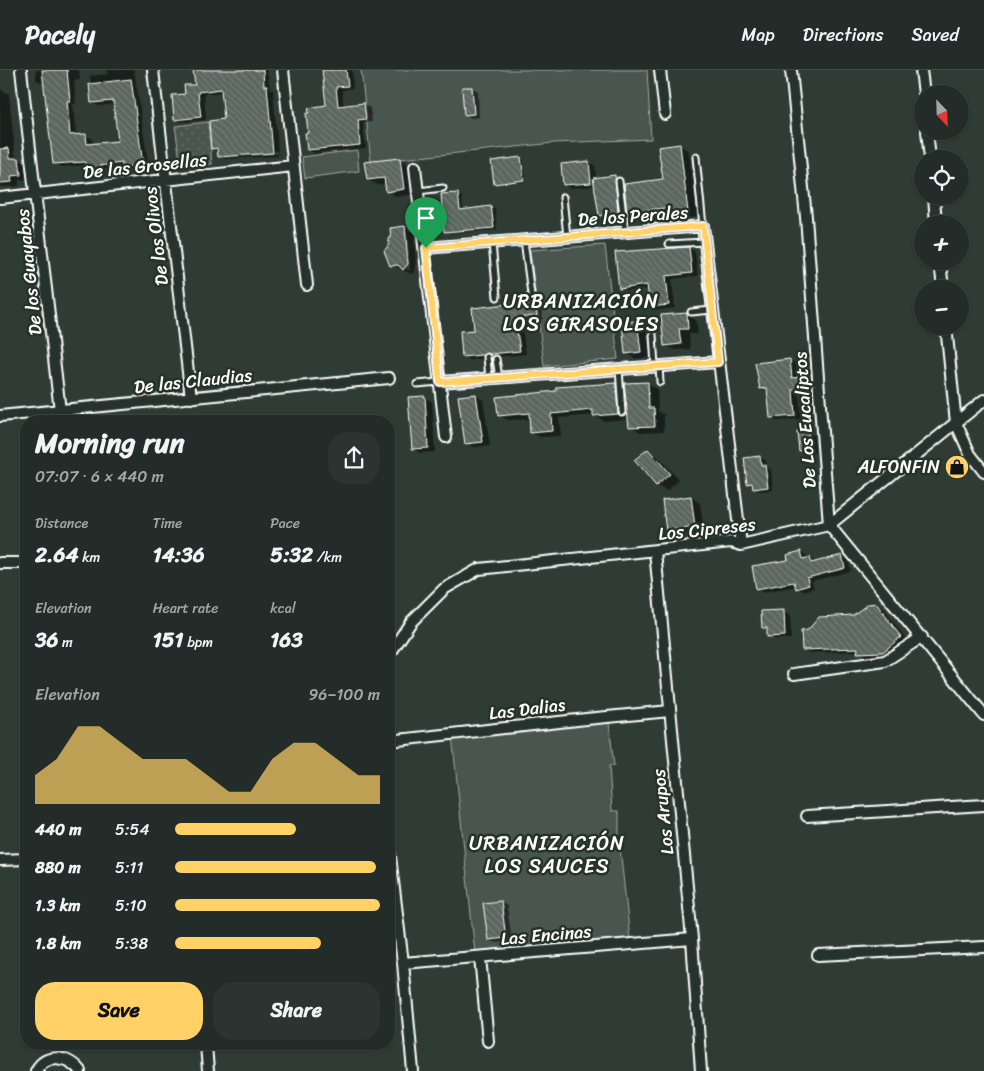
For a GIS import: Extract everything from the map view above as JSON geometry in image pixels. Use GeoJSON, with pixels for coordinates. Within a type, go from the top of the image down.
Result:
{"type":"FeatureCollection","features":[{"type":"Feature","properties":{"kind":"street","name":"De los Guayabos"},"geometry":{"type":"LineString","coordinates":[[21,70],[37,194],[60,410]]}},
{"type":"Feature","properties":{"kind":"street","name":"De los Olivos"},"geometry":{"type":"LineString","coordinates":[[153,70],[191,398]]}},
{"type":"Feature","properties":{"kind":"street"},"geometry":{"type":"LineString","coordinates":[[283,70],[307,285]]}},
{"type":"Feature","properties":{"kind":"street"},"geometry":{"type":"LineString","coordinates":[[660,70],[665,114]]}},
{"type":"Feature","properties":{"kind":"street","name":"De Los Eucaliptos"},"geometry":{"type":"LineString","coordinates":[[791,70],[806,217],[829,525]]}},
{"type":"Feature","properties":{"kind":"street"},"geometry":{"type":"LineString","coordinates":[[921,70],[923,85]]}},
{"type":"Feature","properties":{"kind":"street","name":"De las Grosellas"},"geometry":{"type":"LineString","coordinates":[[0,198],[293,166]]}},
{"type":"Feature","properties":{"kind":"street"},"geometry":{"type":"LineString","coordinates":[[415,167],[426,248],[446,437]]}},
{"type":"Feature","properties":{"kind":"street","name":"De los Perales"},"geometry":{"type":"LineString","coordinates":[[426,248],[703,226],[740,545]]}},
{"type":"Feature","properties":{"kind":"street"},"geometry":{"type":"LineString","coordinates":[[947,335],[956,423],[970,454],[984,472]]}},
{"type":"Feature","properties":{"kind":"street"},"geometry":{"type":"LineString","coordinates":[[440,382],[718,362]]}},
{"type":"Feature","properties":{"kind":"street","name":"De las Claudias"},"geometry":{"type":"LineString","coordinates":[[0,416],[389,378]]}},
{"type":"Feature","properties":{"kind":"street","name":"Los Cipreses"},"geometry":{"type":"LineString","coordinates":[[395,647],[411,622],[444,588],[479,569],[731,542],[740,545],[829,525],[984,400]]}},
{"type":"Feature","properties":{"kind":"street"},"geometry":{"type":"LineString","coordinates":[[829,525],[984,714]]}},
{"type":"Feature","properties":{"kind":"street","name":"Los Arupos"},"geometry":{"type":"LineString","coordinates":[[655,551],[692,939],[701,1071]]}},
{"type":"Feature","properties":{"kind":"street"},"geometry":{"type":"LineString","coordinates":[[0,564],[20,563]]}},
{"type":"Feature","properties":{"kind":"street"},"geometry":{"type":"LineString","coordinates":[[794,674],[885,661],[922,637]]}},
{"type":"Feature","properties":{"kind":"street","name":"Las Dalias"},"geometry":{"type":"LineString","coordinates":[[395,740],[586,718],[670,711]]}},
{"type":"Feature","properties":{"kind":"street"},"geometry":{"type":"LineString","coordinates":[[806,816],[984,806]]}},
{"type":"Feature","properties":{"kind":"street"},"geometry":{"type":"LineString","coordinates":[[0,860],[20,859]]}},
{"type":"Feature","properties":{"kind":"street"},"geometry":{"type":"LineString","coordinates":[[395,898],[413,1071]]}},
{"type":"Feature","properties":{"kind":"street","name":"Las Encinas"},"geometry":{"type":"LineString","coordinates":[[403,964],[692,939]]}},
{"type":"Feature","properties":{"kind":"street"},"geometry":{"type":"LineString","coordinates":[[818,955],[984,947]]}},
{"type":"Feature","properties":{"kind":"street"},"geometry":{"type":"LineString","coordinates":[[480,957],[488,1040]]}},
{"type":"Feature","properties":{"kind":"street"},"geometry":{"type":"LineString","coordinates":[[206,1050],[208,1071]]}},
{"type":"Feature","properties":{"kind":"street"},"geometry":{"type":"LineString","coordinates":[[36,1071],[40,1063],[49,1058],[63,1058],[73,1062],[80,1071]]}},
{"type":"Feature","properties":{"kind":"lane"},"geometry":{"type":"LineString","coordinates":[[696,157],[703,226]]}},
{"type":"Feature","properties":{"kind":"lane"},"geometry":{"type":"LineString","coordinates":[[619,181],[626,233]]}},
{"type":"Feature","properties":{"kind":"lane"},"geometry":{"type":"LineString","coordinates":[[418,191],[443,188]]}},
{"type":"Feature","properties":{"kind":"lane"},"geometry":{"type":"LineString","coordinates":[[563,197],[567,237]]}},
{"type":"Feature","properties":{"kind":"lane"},"geometry":{"type":"LineString","coordinates":[[524,240],[531,294]]}},
{"type":"Feature","properties":{"kind":"lane"},"geometry":{"type":"LineString","coordinates":[[669,244],[704,242]]}},
{"type":"Feature","properties":{"kind":"lane"},"geometry":{"type":"LineString","coordinates":[[492,243],[496,297]]}},
{"type":"Feature","properties":{"kind":"lane"},"geometry":{"type":"LineString","coordinates":[[691,312],[712,310]]}},
{"type":"Feature","properties":{"kind":"lane"},"geometry":{"type":"LineString","coordinates":[[653,334],[660,382]]}},
{"type":"Feature","properties":{"kind":"lane"},"geometry":{"type":"LineString","coordinates":[[487,357],[494,378]]}},
{"type":"Feature","properties":{"kind":"lane"},"geometry":{"type":"LineString","coordinates":[[494,378],[496,359]]}},
{"type":"Feature","properties":{"kind":"lane"},"geometry":{"type":"LineString","coordinates":[[619,368],[622,412]]}},
{"type":"Feature","properties":{"kind":"lane"},"geometry":{"type":"LineString","coordinates":[[417,384],[440,382]]}},
{"type":"Feature","properties":{"kind":"shaded area"},"geometry":{"type":"Polygon","coordinates":[[[361,70],[647,70],[651,139],[554,143],[371,162],[361,70]]]}},
{"type":"Feature","properties":{"kind":"shaded area"},"geometry":{"type":"Polygon","coordinates":[[[208,122],[212,164],[181,167],[175,126],[208,122]]]}},
{"type":"Feature","properties":{"kind":"shaded area"},"geometry":{"type":"Polygon","coordinates":[[[357,150],[359,171],[305,178],[302,157],[357,150]]]}},
{"type":"Feature","properties":{"kind":"shaded area"},"geometry":{"type":"Polygon","coordinates":[[[605,245],[618,359],[544,366],[530,250],[605,245]]]}},
{"type":"Feature","properties":{"kind":"shaded area"},"geometry":{"type":"Polygon","coordinates":[[[609,723],[614,766],[609,766],[612,811],[619,811],[619,839],[630,939],[475,953],[452,735],[609,723]]]}},
{"type":"Feature","properties":{"kind":"building"},"geometry":{"type":"Polygon","coordinates":[[[42,70],[67,70],[70,101],[67,101],[70,135],[86,134],[87,144],[118,141],[113,101],[91,103],[89,84],[131,79],[143,165],[122,167],[122,163],[99,166],[99,169],[86,171],[85,162],[53,164],[42,70]]]}},
{"type":"Feature","properties":{"kind":"building"},"geometry":{"type":"Polygon","coordinates":[[[193,70],[263,70],[264,86],[267,86],[273,153],[218,157],[217,148],[211,149],[209,121],[224,119],[221,89],[198,92],[201,117],[174,120],[172,95],[185,94],[184,85],[195,85],[193,70]]]}},
{"type":"Feature","properties":{"kind":"building"},"geometry":{"type":"Polygon","coordinates":[[[322,70],[346,70],[348,86],[336,87],[338,106],[364,103],[366,119],[358,120],[360,145],[307,150],[305,133],[308,133],[306,113],[309,113],[308,108],[326,105],[322,70]]]}},
{"type":"Feature","properties":{"kind":"building"},"geometry":{"type":"Polygon","coordinates":[[[462,87],[472,87],[474,114],[464,115],[462,87]]]}},
{"type":"Feature","properties":{"kind":"building"},"geometry":{"type":"Polygon","coordinates":[[[680,144],[688,212],[668,215],[667,208],[627,212],[624,184],[663,179],[658,147],[680,144]]]}},
{"type":"Feature","properties":{"kind":"building"},"geometry":{"type":"Polygon","coordinates":[[[9,148],[10,158],[19,158],[21,175],[11,176],[12,182],[0,183],[0,149],[9,148]]]}},
{"type":"Feature","properties":{"kind":"building"},"geometry":{"type":"Polygon","coordinates":[[[521,157],[524,180],[494,184],[491,161],[521,157]]]}},
{"type":"Feature","properties":{"kind":"building"},"geometry":{"type":"Polygon","coordinates":[[[400,158],[404,189],[386,192],[384,178],[367,180],[364,162],[400,158]]]}},
{"type":"Feature","properties":{"kind":"building"},"geometry":{"type":"Polygon","coordinates":[[[589,161],[591,183],[563,185],[561,164],[589,161]]]}},
{"type":"Feature","properties":{"kind":"building"},"geometry":{"type":"Polygon","coordinates":[[[615,175],[618,213],[599,216],[593,178],[615,175]]]}},
{"type":"Feature","properties":{"kind":"building"},"geometry":{"type":"Polygon","coordinates":[[[458,193],[460,210],[491,206],[494,228],[444,232],[441,194],[458,193]]]}},
{"type":"Feature","properties":{"kind":"building"},"geometry":{"type":"Polygon","coordinates":[[[405,226],[408,264],[403,270],[398,265],[390,266],[384,251],[388,246],[389,238],[391,238],[390,228],[405,226]]]}},
{"type":"Feature","properties":{"kind":"building"},"geometry":{"type":"Polygon","coordinates":[[[689,247],[692,273],[666,276],[669,305],[650,307],[647,285],[619,289],[615,252],[689,247]]]}},
{"type":"Feature","properties":{"kind":"building"},"geometry":{"type":"Polygon","coordinates":[[[535,301],[537,316],[515,318],[520,351],[462,357],[460,331],[474,330],[472,308],[535,301]]]}},
{"type":"Feature","properties":{"kind":"building"},"geometry":{"type":"Polygon","coordinates":[[[687,313],[688,329],[679,329],[681,344],[664,346],[661,315],[687,313]]]}},
{"type":"Feature","properties":{"kind":"building"},"geometry":{"type":"Polygon","coordinates":[[[637,321],[641,352],[625,354],[622,322],[637,321]]]}},
{"type":"Feature","properties":{"kind":"building"},"geometry":{"type":"Polygon","coordinates":[[[790,359],[792,378],[801,377],[802,389],[793,390],[795,416],[770,418],[767,388],[760,389],[755,363],[790,359]]]}},
{"type":"Feature","properties":{"kind":"building"},"geometry":{"type":"Polygon","coordinates":[[[648,382],[649,408],[654,408],[655,426],[629,427],[624,383],[648,382]]]}},
{"type":"Feature","properties":{"kind":"building"},"geometry":{"type":"Polygon","coordinates":[[[616,383],[618,414],[593,416],[593,410],[551,414],[552,431],[530,433],[529,413],[498,416],[496,397],[556,391],[556,387],[616,383]]]}},
{"type":"Feature","properties":{"kind":"building"},"geometry":{"type":"Polygon","coordinates":[[[476,394],[483,442],[465,444],[458,396],[476,394]]]}},
{"type":"Feature","properties":{"kind":"building"},"geometry":{"type":"Polygon","coordinates":[[[425,396],[428,448],[412,449],[408,397],[425,396]]]}},
{"type":"Feature","properties":{"kind":"building"},"geometry":{"type":"Polygon","coordinates":[[[808,431],[810,450],[799,451],[797,432],[808,431]]]}},
{"type":"Feature","properties":{"kind":"building"},"geometry":{"type":"Polygon","coordinates":[[[648,449],[670,474],[656,486],[634,460],[648,449]]]}},
{"type":"Feature","properties":{"kind":"building"},"geometry":{"type":"Polygon","coordinates":[[[760,456],[761,465],[765,465],[768,487],[753,489],[752,483],[747,484],[744,458],[760,456]]]}},
{"type":"Feature","properties":{"kind":"building"},"geometry":{"type":"Polygon","coordinates":[[[691,496],[695,527],[666,531],[662,500],[691,496]]]}},
{"type":"Feature","properties":{"kind":"building"},"geometry":{"type":"Polygon","coordinates":[[[801,551],[803,559],[810,557],[811,563],[842,555],[845,568],[807,578],[809,585],[796,589],[794,582],[756,589],[752,566],[788,560],[787,555],[801,551]]]}},
{"type":"Feature","properties":{"kind":"building"},"geometry":{"type":"Polygon","coordinates":[[[876,603],[901,637],[883,652],[857,653],[858,648],[802,650],[801,631],[808,630],[819,617],[853,615],[868,604],[876,603]]]}},
{"type":"Feature","properties":{"kind":"building"},"geometry":{"type":"Polygon","coordinates":[[[784,610],[785,636],[767,637],[767,628],[762,628],[761,611],[784,610]]]}},
{"type":"Feature","properties":{"kind":"building"},"geometry":{"type":"Polygon","coordinates":[[[501,901],[506,938],[488,940],[483,903],[501,901]]]}},
{"type":"Feature","properties":{"kind":"place","name":"ALFONFIN"},"geometry":{"type":"Point","coordinates":[957,467]}},
{"type":"Feature","properties":{"kind":"district","name":"URBANIZACIÓN LOS GIRASOLES"},"geometry":{"type":"Point","coordinates":[581,312]}},
{"type":"Feature","properties":{"kind":"district","name":"URBANIZACIÓN LOS SAUCES"},"geometry":{"type":"Point","coordinates":[547,854]}},
{"type":"Feature","properties":{"kind":"route"},"geometry":{"type":"LineString","coordinates":[[703,226],[718,362],[440,382],[426,248],[703,226]]}}]}
